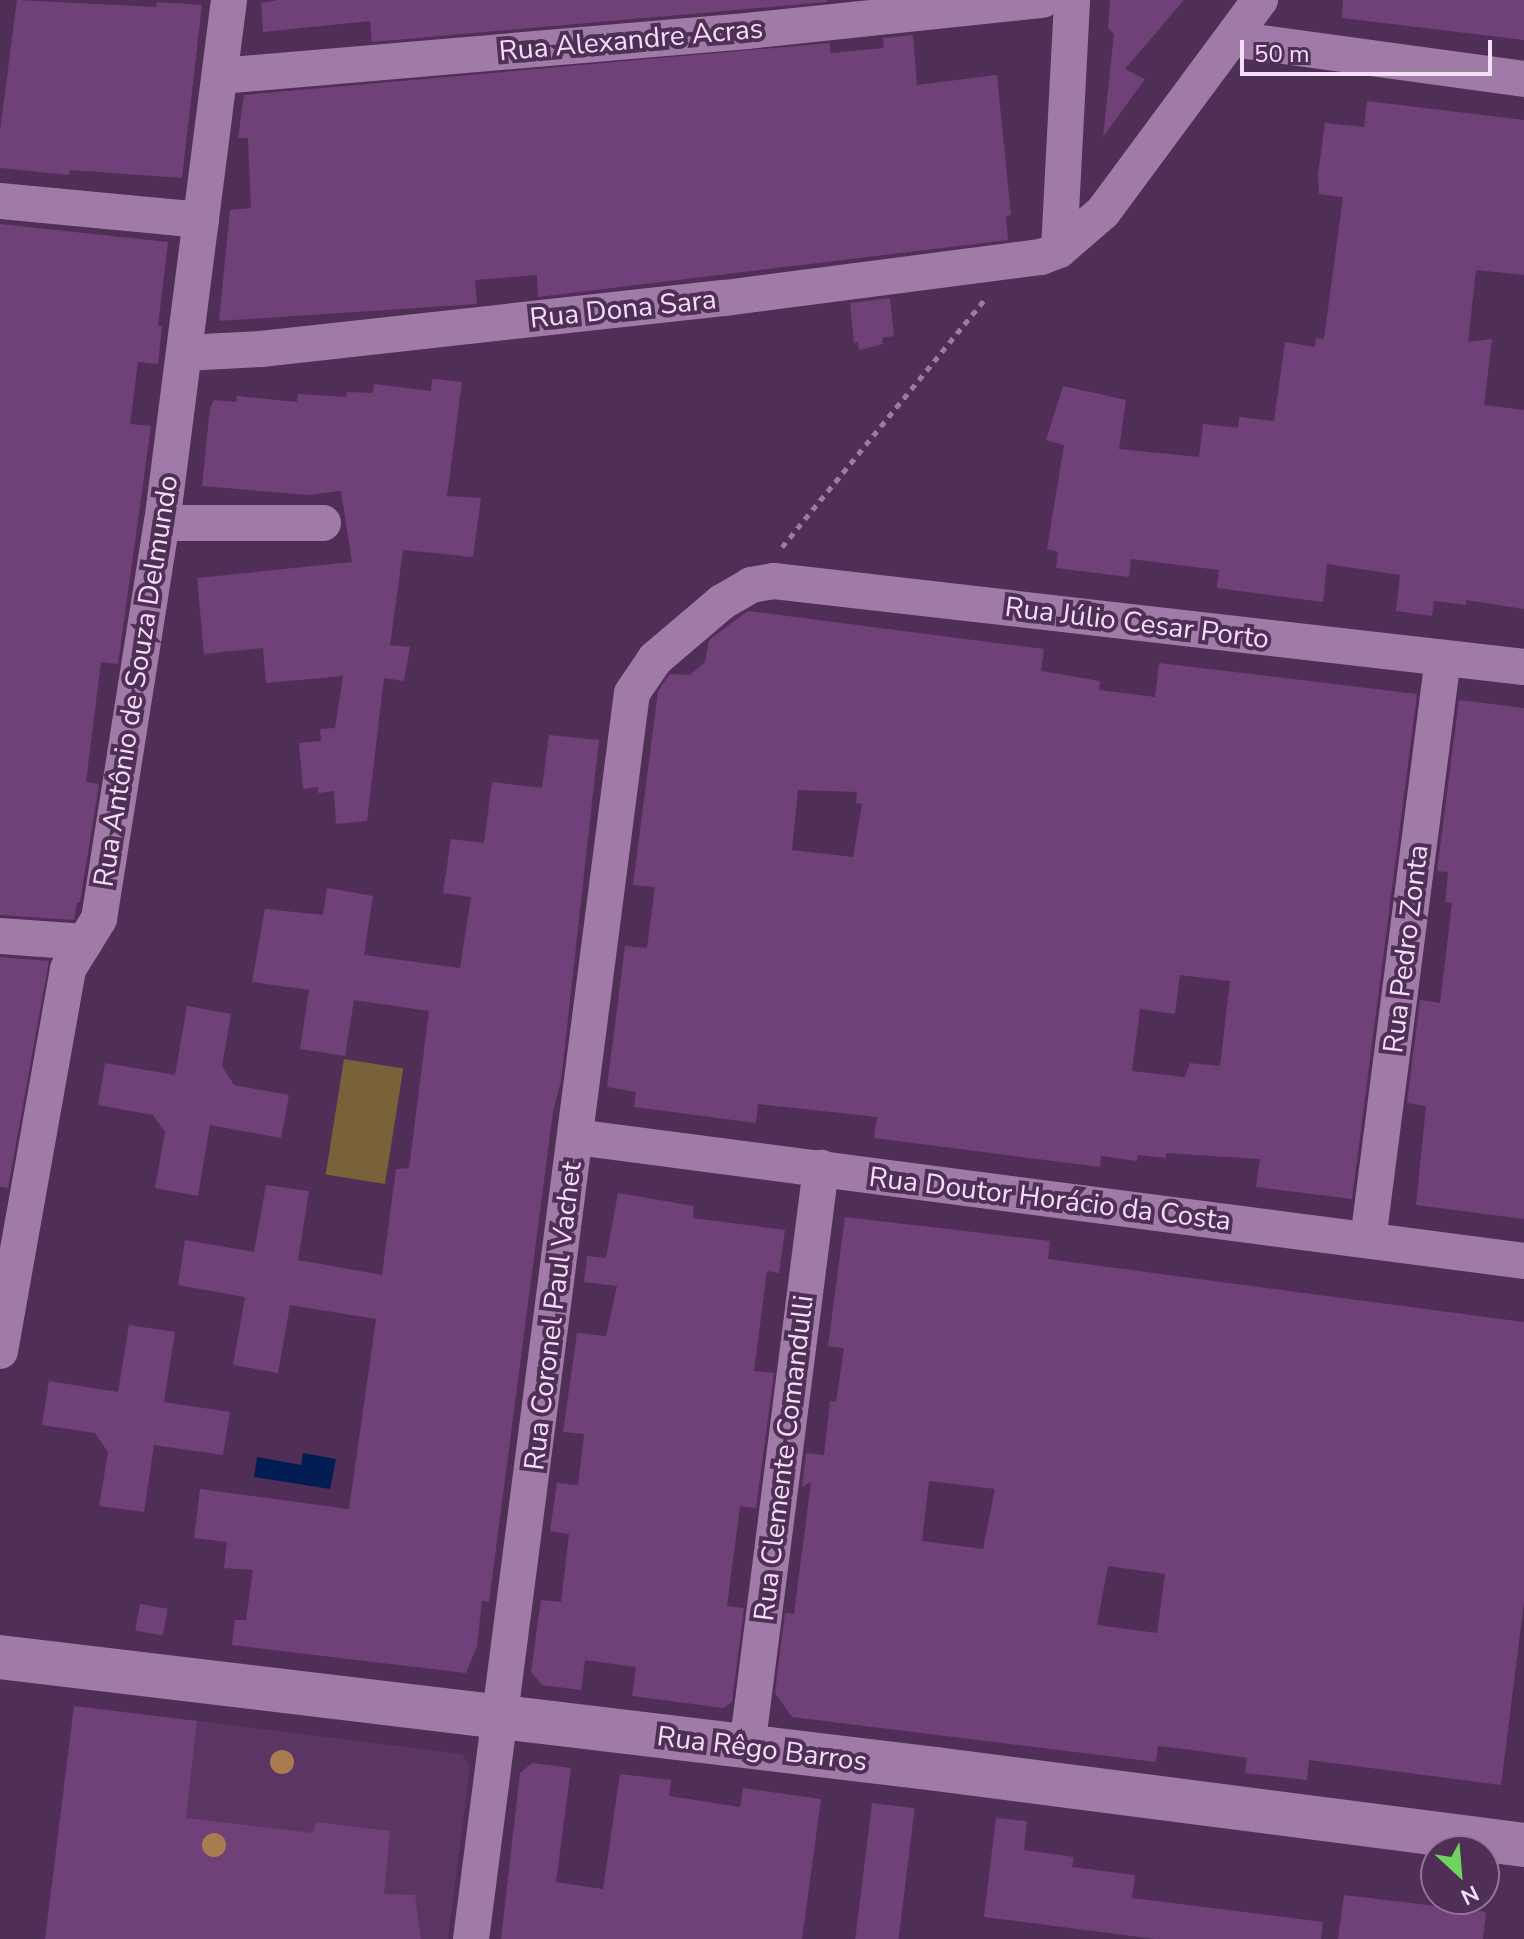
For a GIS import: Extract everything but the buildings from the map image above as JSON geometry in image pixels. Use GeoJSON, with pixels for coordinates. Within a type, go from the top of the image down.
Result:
{"type":"FeatureCollection","features":[{"type":"Feature","properties":{"kind":"street","name":"Rua Antônio de Souza Delmundo"},"geometry":{"type":"LineString","coordinates":[[0,1351],[68,969],[99,919],[162,523],[229,0]]}},
{"type":"Feature","properties":{"kind":"street","name":"Rua Alexandre Acras"},"geometry":{"type":"LineString","coordinates":[[220,76],[747,31],[1042,0]]}},
{"type":"Feature","properties":{"kind":"street"},"geometry":{"type":"LineString","coordinates":[[1059,250],[1072,0]]}},
{"type":"Feature","properties":{"kind":"street"},"geometry":{"type":"LineString","coordinates":[[1059,250],[1103,212],[1260,0]]}},
{"type":"Feature","properties":{"kind":"street"},"geometry":{"type":"LineString","coordinates":[[1232,39],[1524,79]]}},
{"type":"Feature","properties":{"kind":"street"},"geometry":{"type":"LineString","coordinates":[[0,201],[201,220]]}},
{"type":"Feature","properties":{"kind":"street","name":"Rua Dona Sara"},"geometry":{"type":"LineString","coordinates":[[184,353],[276,347],[1015,263],[1059,250]]}},
{"type":"Feature","properties":{"kind":"street"},"geometry":{"type":"LineString","coordinates":[[162,523],[323,523]]}},
{"type":"Feature","properties":{"kind":"street","name":"Rua Júlio Cesar Porto"},"geometry":{"type":"LineString","coordinates":[[751,585],[774,581],[1524,667]]}},
{"type":"Feature","properties":{"kind":"street","name":"Rua Coronel Paul Vachet"},"geometry":{"type":"LineString","coordinates":[[471,1939],[497,1718],[576,1137],[632,693],[655,659],[686,631],[751,585]]}},
{"type":"Feature","properties":{"kind":"street","name":"Rua Pedro Zonta"},"geometry":{"type":"LineString","coordinates":[[1368,1240],[1443,658]]}},
{"type":"Feature","properties":{"kind":"street"},"geometry":{"type":"LineString","coordinates":[[0,936],[85,942]]}},
{"type":"Feature","properties":{"kind":"street","name":"Rua Doutor Horácio da Costa"},"geometry":{"type":"LineString","coordinates":[[576,1137],[1524,1261]]}},
{"type":"Feature","properties":{"kind":"street","name":"Rua Clemente Comandulli"},"geometry":{"type":"LineString","coordinates":[[747,1748],[821,1168]]}},
{"type":"Feature","properties":{"kind":"street","name":"Rua Rêgo Barros"},"geometry":{"type":"LineString","coordinates":[[0,1657],[1524,1845]]}},
{"type":"Feature","properties":{"kind":"path"},"geometry":{"type":"LineString","coordinates":[[751,585],[1015,263]]}},
{"type":"Feature","properties":{"kind":"shaded area"},"geometry":{"type":"Polygon","coordinates":[[[344,1059],[403,1068],[385,1184],[326,1175],[344,1059]]]}},
{"type":"Feature","properties":{"kind":"shaded area"},"geometry":{"type":"Polygon","coordinates":[[[197,1721],[462,1754],[470,1766],[448,1939],[171,1939],[197,1721]]]}},
{"type":"Feature","properties":{"kind":"water"},"geometry":{"type":"Polygon","coordinates":[[[303,1453],[336,1459],[330,1489],[254,1477],[257,1457],[301,1465],[303,1453]]]}}]}
